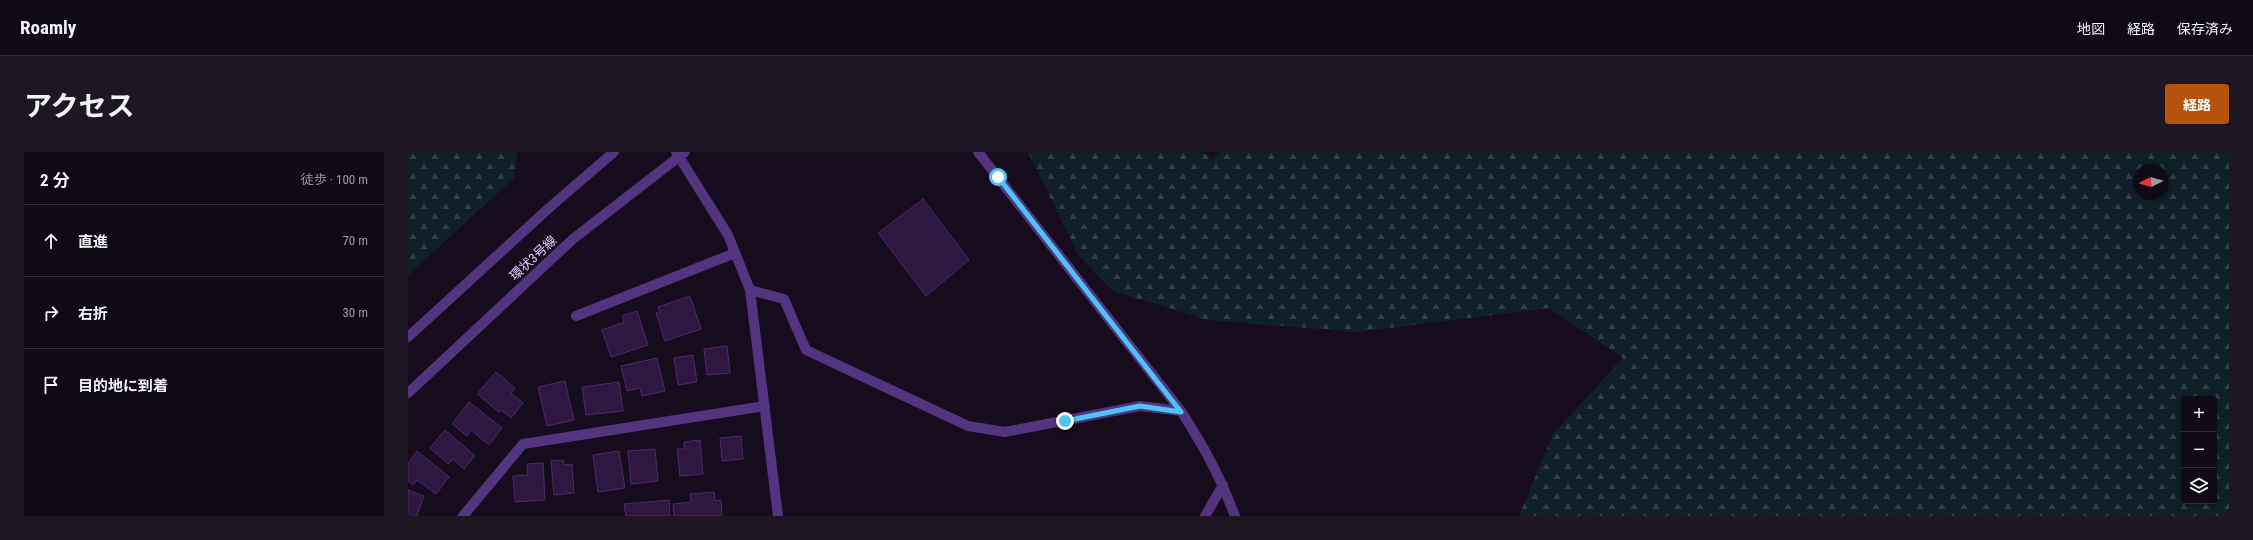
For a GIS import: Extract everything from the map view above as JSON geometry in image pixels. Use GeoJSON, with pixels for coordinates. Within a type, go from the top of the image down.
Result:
{"type":"FeatureCollection","features":[{"type":"Feature","properties":{"kind":"street","name":"環状3号線"},"geometry":{"type":"LineString","coordinates":[[408,337],[549,208],[614,152]]}},
{"type":"Feature","properties":{"kind":"street"},"geometry":{"type":"LineString","coordinates":[[676,152],[728,235],[750,290],[778,516]]}},
{"type":"Feature","properties":{"kind":"street","name":"環状3号線"},"geometry":{"type":"LineString","coordinates":[[408,393],[573,238],[685,152]]}},
{"type":"Feature","properties":{"kind":"street"},"geometry":{"type":"LineString","coordinates":[[978,152],[1181,412],[1209,455],[1235,516]]}},
{"type":"Feature","properties":{"kind":"street"},"geometry":{"type":"LineString","coordinates":[[576,316],[735,253]]}},
{"type":"Feature","properties":{"kind":"street"},"geometry":{"type":"LineString","coordinates":[[750,290],[784,299],[806,350],[968,426],[1005,432],[1140,406],[1181,412]]}},
{"type":"Feature","properties":{"kind":"street"},"geometry":{"type":"LineString","coordinates":[[463,516],[523,444],[765,406]]}},
{"type":"Feature","properties":{"kind":"street"},"geometry":{"type":"LineString","coordinates":[[1205,516],[1223,485]]}},
{"type":"Feature","properties":{"kind":"green space"},"geometry":{"type":"Polygon","coordinates":[[[408,152],[517,152],[514,178],[408,275],[408,152]]]}},
{"type":"Feature","properties":{"kind":"green space"},"geometry":{"type":"Polygon","coordinates":[[[1028,152],[1202,152],[1213,158],[1219,152],[2229,152],[2229,516],[1519,516],[1553,434],[1623,358],[1549,308],[1358,332],[1207,320],[1113,291],[1078,255],[1028,152]]]}},
{"type":"Feature","properties":{"kind":"building"},"geometry":{"type":"Polygon","coordinates":[[[923,199],[969,260],[926,296],[878,233],[923,199]]]}},
{"type":"Feature","properties":{"kind":"building"},"geometry":{"type":"Polygon","coordinates":[[[690,296],[701,329],[665,341],[656,313],[660,312],[658,307],[690,296]]]}},
{"type":"Feature","properties":{"kind":"building"},"geometry":{"type":"Polygon","coordinates":[[[637,311],[648,345],[611,357],[602,330],[624,322],[622,316],[637,311]]]}},
{"type":"Feature","properties":{"kind":"building"},"geometry":{"type":"Polygon","coordinates":[[[727,346],[730,373],[707,375],[704,349],[727,346]]]}},
{"type":"Feature","properties":{"kind":"building"},"geometry":{"type":"Polygon","coordinates":[[[693,355],[697,382],[678,385],[674,358],[693,355]]]}},
{"type":"Feature","properties":{"kind":"building"},"geometry":{"type":"Polygon","coordinates":[[[657,358],[665,391],[642,396],[640,388],[627,391],[621,366],[657,358]]]}},
{"type":"Feature","properties":{"kind":"building"},"geometry":{"type":"Polygon","coordinates":[[[496,372],[515,388],[511,393],[523,403],[511,418],[501,410],[499,412],[477,394],[496,372]]]}},
{"type":"Feature","properties":{"kind":"building"},"geometry":{"type":"Polygon","coordinates":[[[565,381],[574,420],[547,426],[538,387],[565,381]]]}},
{"type":"Feature","properties":{"kind":"building"},"geometry":{"type":"Polygon","coordinates":[[[619,382],[623,411],[586,415],[582,387],[619,382]]]}},
{"type":"Feature","properties":{"kind":"building"},"geometry":{"type":"Polygon","coordinates":[[[469,402],[502,428],[489,445],[471,430],[467,436],[452,424],[469,402]]]}},
{"type":"Feature","properties":{"kind":"building"},"geometry":{"type":"Polygon","coordinates":[[[445,430],[475,456],[464,469],[453,459],[448,464],[430,448],[445,430]]]}},
{"type":"Feature","properties":{"kind":"building"},"geometry":{"type":"Polygon","coordinates":[[[741,436],[743,459],[722,461],[720,438],[741,436]]]}},
{"type":"Feature","properties":{"kind":"building"},"geometry":{"type":"Polygon","coordinates":[[[700,440],[703,474],[680,476],[677,449],[685,449],[684,442],[700,440]]]}},
{"type":"Feature","properties":{"kind":"building"},"geometry":{"type":"Polygon","coordinates":[[[655,449],[658,481],[631,484],[628,451],[655,449]]]}},
{"type":"Feature","properties":{"kind":"building"},"geometry":{"type":"Polygon","coordinates":[[[417,451],[449,477],[436,494],[417,480],[413,485],[408,481],[408,463],[417,451]]]}},
{"type":"Feature","properties":{"kind":"building"},"geometry":{"type":"Polygon","coordinates":[[[619,451],[625,488],[598,492],[593,455],[619,451]]]}},
{"type":"Feature","properties":{"kind":"building"},"geometry":{"type":"Polygon","coordinates":[[[563,460],[564,465],[572,464],[574,493],[554,495],[551,461],[563,460]]]}},
{"type":"Feature","properties":{"kind":"building"},"geometry":{"type":"Polygon","coordinates":[[[543,463],[545,500],[515,502],[513,476],[528,475],[527,464],[543,463]]]}},
{"type":"Feature","properties":{"kind":"building"},"geometry":{"type":"Polygon","coordinates":[[[408,490],[424,496],[417,516],[408,516],[408,490]]]}},
{"type":"Feature","properties":{"kind":"building"},"geometry":{"type":"Polygon","coordinates":[[[714,492],[715,501],[721,500],[722,516],[674,516],[673,504],[691,502],[690,494],[714,492]]]}},
{"type":"Feature","properties":{"kind":"building"},"geometry":{"type":"Polygon","coordinates":[[[669,500],[670,516],[626,516],[624,504],[669,500]]]}},
{"type":"Feature","properties":{"kind":"route"},"geometry":{"type":"LineString","coordinates":[[998,177],[1181,412],[1140,406],[1065,421]]}}]}
